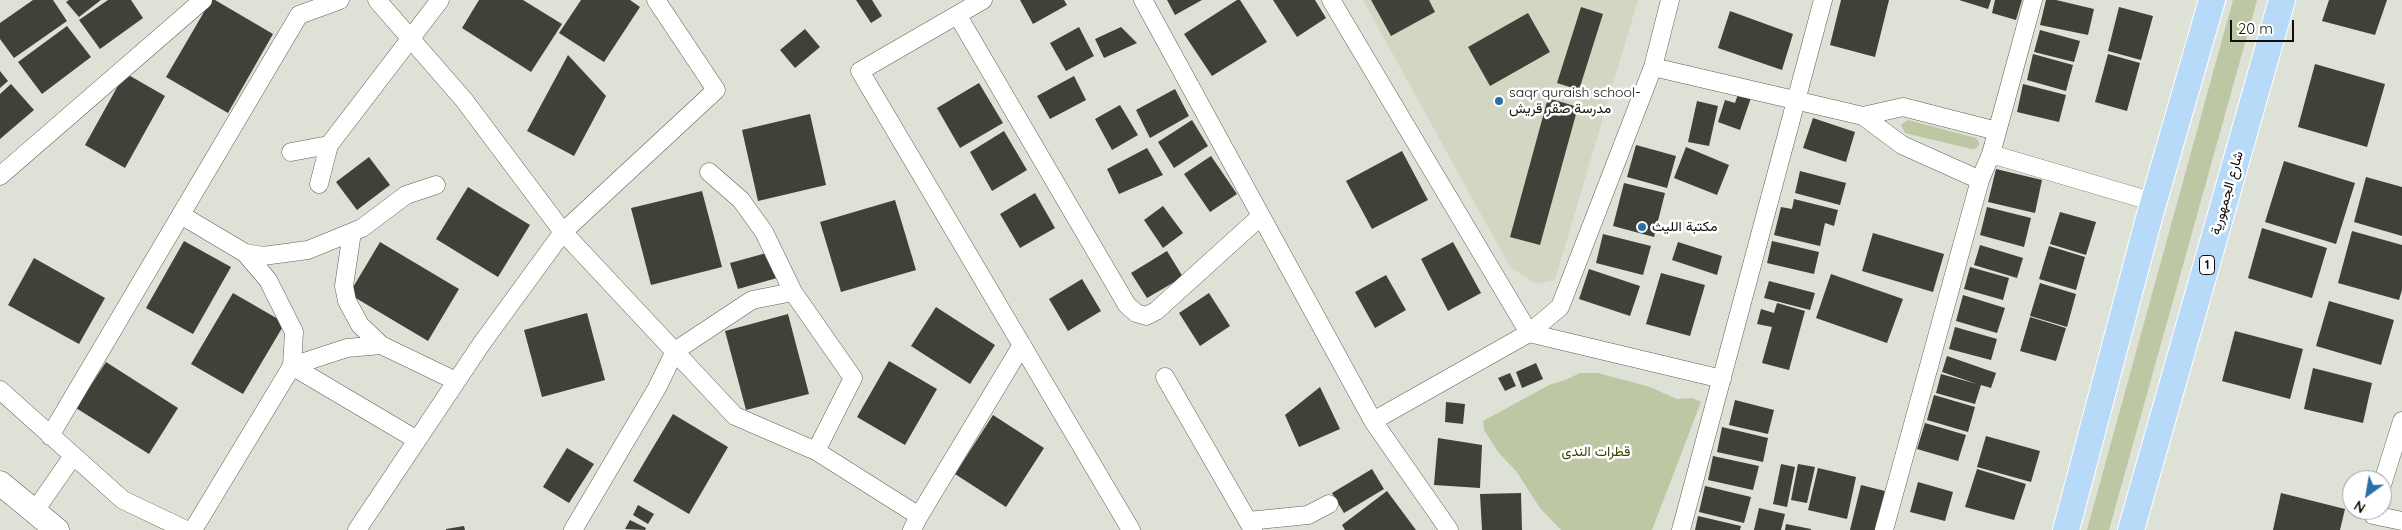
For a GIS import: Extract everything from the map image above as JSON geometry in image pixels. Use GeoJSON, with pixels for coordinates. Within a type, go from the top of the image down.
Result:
{"type":"FeatureCollection","features":[{"type":"Feature","properties":{"kind":"main road"},"geometry":{"type":"LineString","coordinates":[[2066,530],[2154,202],[2212,0]]}},
{"type":"Feature","properties":{"kind":"main road","name":"شارع الجمهورية"},"geometry":{"type":"LineString","coordinates":[[2132,530],[2282,0]]}},
{"type":"Feature","properties":{"kind":"main road"},"geometry":{"type":"LineString","coordinates":[[0,483],[57,530]]}},
{"type":"Feature","properties":{"kind":"street"},"geometry":{"type":"LineString","coordinates":[[0,176],[203,0]]}},
{"type":"Feature","properties":{"kind":"street"},"geometry":{"type":"LineString","coordinates":[[50,436],[299,16],[340,0]]}},
{"type":"Feature","properties":{"kind":"street"},"geometry":{"type":"LineString","coordinates":[[377,0],[464,100],[563,232],[735,416],[816,451],[915,523],[1022,345]]}},
{"type":"Feature","properties":{"kind":"street"},"geometry":{"type":"LineString","coordinates":[[319,184],[329,145],[440,0]]}},
{"type":"Feature","properties":{"kind":"street"},"geometry":{"type":"LineString","coordinates":[[357,530],[456,381],[563,232],[716,90],[656,0]]}},
{"type":"Feature","properties":{"kind":"street"},"geometry":{"type":"LineString","coordinates":[[982,0],[958,16],[860,71],[1131,530]]}},
{"type":"Feature","properties":{"kind":"street"},"geometry":{"type":"LineString","coordinates":[[1143,0],[1373,421],[1449,530]]}},
{"type":"Feature","properties":{"kind":"street"},"geometry":{"type":"LineString","coordinates":[[1331,0],[1529,333],[1722,379]]}},
{"type":"Feature","properties":{"kind":"street"},"geometry":{"type":"LineString","coordinates":[[1373,421],[1529,333],[1560,307],[1652,67],[1670,0]]}},
{"type":"Feature","properties":{"kind":"street"},"geometry":{"type":"LineString","coordinates":[[1680,530],[1722,379],[1794,100],[1823,0]]}},
{"type":"Feature","properties":{"kind":"street"},"geometry":{"type":"LineString","coordinates":[[1884,530],[1980,180],[1991,154],[2033,0]]}},
{"type":"Feature","properties":{"kind":"street"},"geometry":{"type":"LineString","coordinates":[[958,16],[1127,305],[1136,313],[1146,316],[1156,311],[1261,216]]}},
{"type":"Feature","properties":{"kind":"street"},"geometry":{"type":"LineString","coordinates":[[1652,67],[1863,116],[1902,145],[1980,180]]}},
{"type":"Feature","properties":{"kind":"street"},"geometry":{"type":"LineString","coordinates":[[1863,116],[1903,107],[1997,131]]}},
{"type":"Feature","properties":{"kind":"street"},"geometry":{"type":"LineString","coordinates":[[291,152],[329,145]]}},
{"type":"Feature","properties":{"kind":"street"},"geometry":{"type":"LineString","coordinates":[[1991,154],[2154,202]]}},
{"type":"Feature","properties":{"kind":"street"},"geometry":{"type":"LineString","coordinates":[[709,172],[741,200],[764,232],[793,292],[853,378],[816,451]]}},
{"type":"Feature","properties":{"kind":"street"},"geometry":{"type":"LineString","coordinates":[[245,254],[263,256],[308,250],[362,228],[406,195],[436,185]]}},
{"type":"Feature","properties":{"kind":"street"},"geometry":{"type":"LineString","coordinates":[[181,215],[245,254],[268,280],[294,332],[292,366],[193,530]]}},
{"type":"Feature","properties":{"kind":"street"},"geometry":{"type":"LineString","coordinates":[[352,232],[344,286],[347,302],[360,325],[381,345],[456,381]]}},
{"type":"Feature","properties":{"kind":"street"},"geometry":{"type":"LineString","coordinates":[[573,530],[657,388],[675,351],[752,300],[793,292]]}},
{"type":"Feature","properties":{"kind":"street"},"geometry":{"type":"LineString","coordinates":[[292,366],[347,348],[381,345]]}},
{"type":"Feature","properties":{"kind":"street"},"geometry":{"type":"LineString","coordinates":[[292,366],[417,440]]}},
{"type":"Feature","properties":{"kind":"street"},"geometry":{"type":"LineString","coordinates":[[1165,377],[1251,525],[1308,515],[1329,504]]}},
{"type":"Feature","properties":{"kind":"street"},"geometry":{"type":"LineString","coordinates":[[0,390],[123,500],[186,530]]}},
{"type":"Feature","properties":{"kind":"street"},"geometry":{"type":"LineString","coordinates":[[2387,470],[2402,421]]}},
{"type":"Feature","properties":{"kind":"street"},"geometry":{"type":"LineString","coordinates":[[34,512],[73,456]]}},
{"type":"Feature","properties":{"kind":"shaded area"},"geometry":{"type":"Polygon","coordinates":[[[1363,0],[1638,0],[1555,280],[1536,284],[1510,267],[1363,0]]]}},
{"type":"Feature","properties":{"kind":"green space"},"geometry":{"type":"Polygon","coordinates":[[[2233,0],[2257,0],[2109,530],[2087,530],[2233,0]]]}},
{"type":"Feature","properties":{"kind":"green space"},"geometry":{"type":"Polygon","coordinates":[[[1908,120],[1976,138],[1979,145],[1975,149],[1971,149],[1905,133],[1901,125],[1908,120]]]}},
{"type":"Feature","properties":{"kind":"green space","name":"قطرات الندى"},"geometry":{"type":"Polygon","coordinates":[[[1580,373],[1598,373],[1650,387],[1677,399],[1692,398],[1701,402],[1652,530],[1561,530],[1540,508],[1516,471],[1498,452],[1484,430],[1483,421],[1549,385],[1580,373]]]}},
{"type":"Feature","properties":{"kind":"building"},"geometry":{"type":"Polygon","coordinates":[[[33,0],[53,0],[67,21],[14,58],[0,39],[0,23],[33,0]]]}},
{"type":"Feature","properties":{"kind":"building"},"geometry":{"type":"Polygon","coordinates":[[[69,0],[101,0],[79,17],[66,2],[69,0]]]}},
{"type":"Feature","properties":{"kind":"building"},"geometry":{"type":"Polygon","coordinates":[[[108,0],[131,0],[143,18],[100,49],[79,20],[108,0]]]}},
{"type":"Feature","properties":{"kind":"building"},"geometry":{"type":"Polygon","coordinates":[[[211,0],[215,0],[273,34],[228,113],[166,77],[211,0]]]}},
{"type":"Feature","properties":{"kind":"building"},"geometry":{"type":"Polygon","coordinates":[[[479,0],[523,0],[562,24],[531,72],[462,28],[479,0]]]}},
{"type":"Feature","properties":{"kind":"building"},"geometry":{"type":"Polygon","coordinates":[[[581,0],[630,0],[640,7],[604,62],[559,33],[581,0]]]}},
{"type":"Feature","properties":{"kind":"building"},"geometry":{"type":"Polygon","coordinates":[[[856,0],[872,0],[882,16],[871,23],[856,0]]]}},
{"type":"Feature","properties":{"kind":"building"},"geometry":{"type":"Polygon","coordinates":[[[1020,0],[1064,0],[1067,5],[1033,24],[1020,0]]]}},
{"type":"Feature","properties":{"kind":"building"},"geometry":{"type":"Polygon","coordinates":[[[1167,0],[1202,0],[1175,15],[1167,0]]]}},
{"type":"Feature","properties":{"kind":"building"},"geometry":{"type":"Polygon","coordinates":[[[1237,0],[1240,0],[1267,42],[1212,76],[1184,34],[1237,0]]]}},
{"type":"Feature","properties":{"kind":"building"},"geometry":{"type":"Polygon","coordinates":[[[1273,0],[1315,0],[1326,18],[1297,37],[1273,0]]]}},
{"type":"Feature","properties":{"kind":"building"},"geometry":{"type":"Polygon","coordinates":[[[1371,0],[1429,0],[1435,12],[1391,36],[1371,0]]]}},
{"type":"Feature","properties":{"kind":"building"},"geometry":{"type":"Polygon","coordinates":[[[1841,0],[1889,0],[1875,57],[1830,45],[1841,0]]]}},
{"type":"Feature","properties":{"kind":"building"},"geometry":{"type":"Polygon","coordinates":[[[1959,0],[1991,0],[1988,9],[1959,0]]]}},
{"type":"Feature","properties":{"kind":"building"},"geometry":{"type":"Polygon","coordinates":[[[1995,0],[2022,0],[2016,20],[1992,13],[1995,0]]]}},
{"type":"Feature","properties":{"kind":"building"},"geometry":{"type":"Polygon","coordinates":[[[2046,0],[2056,0],[2094,9],[2088,35],[2040,25],[2046,0]]]}},
{"type":"Feature","properties":{"kind":"building"},"geometry":{"type":"Polygon","coordinates":[[[2329,0],[2387,0],[2375,35],[2322,21],[2329,0]]]}},
{"type":"Feature","properties":{"kind":"building"},"geometry":{"type":"Polygon","coordinates":[[[1581,7],[1603,14],[1579,90],[1557,83],[1581,7]]]}},
{"type":"Feature","properties":{"kind":"building"},"geometry":{"type":"Polygon","coordinates":[[[2119,7],[2153,16],[2141,60],[2108,51],[2119,7]]]}},
{"type":"Feature","properties":{"kind":"building"},"geometry":{"type":"Polygon","coordinates":[[[1730,11],[1793,34],[1782,70],[1718,48],[1730,11]]]}},
{"type":"Feature","properties":{"kind":"building"},"geometry":{"type":"Polygon","coordinates":[[[1528,13],[1550,52],[1490,86],[1468,47],[1528,13]]]}},
{"type":"Feature","properties":{"kind":"building"},"geometry":{"type":"Polygon","coordinates":[[[67,26],[91,57],[42,94],[18,62],[67,26]]]}},
{"type":"Feature","properties":{"kind":"building"},"geometry":{"type":"Polygon","coordinates":[[[1079,27],[1094,56],[1066,71],[1050,43],[1079,27]]]}},
{"type":"Feature","properties":{"kind":"building"},"geometry":{"type":"Polygon","coordinates":[[[1121,27],[1137,43],[1104,58],[1095,39],[1121,27]]]}},
{"type":"Feature","properties":{"kind":"building"},"geometry":{"type":"Polygon","coordinates":[[[805,29],[820,47],[795,68],[780,50],[805,29]]]}},
{"type":"Feature","properties":{"kind":"building"},"geometry":{"type":"Polygon","coordinates":[[[2040,30],[2080,41],[2074,62],[2034,52],[2040,30]]]}},
{"type":"Feature","properties":{"kind":"building"},"geometry":{"type":"Polygon","coordinates":[[[2033,54],[2073,65],[2066,91],[2027,80],[2033,54]]]}},
{"type":"Feature","properties":{"kind":"building"},"geometry":{"type":"Polygon","coordinates":[[[2108,54],[2140,63],[2127,111],[2095,102],[2108,54]]]}},
{"type":"Feature","properties":{"kind":"building"},"geometry":{"type":"Polygon","coordinates":[[[568,55],[606,96],[574,156],[527,131],[568,55]]]}},
{"type":"Feature","properties":{"kind":"building"},"geometry":{"type":"Polygon","coordinates":[[[2315,64],[2385,84],[2367,147],[2298,127],[2315,64]]]}},
{"type":"Feature","properties":{"kind":"building"},"geometry":{"type":"Polygon","coordinates":[[[0,71],[8,81],[0,88],[0,71]]]}},
{"type":"Feature","properties":{"kind":"building"},"geometry":{"type":"Polygon","coordinates":[[[125,73],[165,96],[125,168],[85,145],[125,73]]]}},
{"type":"Feature","properties":{"kind":"building"},"geometry":{"type":"Polygon","coordinates":[[[1074,76],[1086,100],[1050,119],[1037,96],[1074,76]]]}},
{"type":"Feature","properties":{"kind":"building"},"geometry":{"type":"Polygon","coordinates":[[[979,83],[1003,123],[960,148],[937,108],[979,83]]]}},
{"type":"Feature","properties":{"kind":"building"},"geometry":{"type":"Polygon","coordinates":[[[11,84],[34,110],[0,139],[0,94],[11,84]]]}},
{"type":"Feature","properties":{"kind":"building"},"geometry":{"type":"Polygon","coordinates":[[[2023,84],[2066,95],[2059,122],[2017,112],[2023,84]]]}},
{"type":"Feature","properties":{"kind":"building"},"geometry":{"type":"Polygon","coordinates":[[[1740,88],[1753,92],[1740,130],[1718,122],[1725,100],[1735,103],[1740,88]]]}},
{"type":"Feature","properties":{"kind":"building"},"geometry":{"type":"Polygon","coordinates":[[[1175,89],[1189,116],[1150,138],[1136,110],[1175,89]]]}},
{"type":"Feature","properties":{"kind":"building"},"geometry":{"type":"Polygon","coordinates":[[[1548,98],[1578,107],[1540,245],[1510,237],[1548,98]]]}},
{"type":"Feature","properties":{"kind":"building"},"geometry":{"type":"Polygon","coordinates":[[[1697,101],[1718,106],[1709,146],[1688,142],[1697,101]]]}},
{"type":"Feature","properties":{"kind":"building"},"geometry":{"type":"Polygon","coordinates":[[[1120,105],[1138,135],[1112,150],[1095,119],[1120,105]]]}},
{"type":"Feature","properties":{"kind":"building"},"geometry":{"type":"Polygon","coordinates":[[[810,114],[826,185],[758,201],[742,130],[810,114]]]}},
{"type":"Feature","properties":{"kind":"building"},"geometry":{"type":"Polygon","coordinates":[[[1813,118],[1855,132],[1846,162],[1803,148],[1813,118]]]}},
{"type":"Feature","properties":{"kind":"building"},"geometry":{"type":"Polygon","coordinates":[[[1192,120],[1208,146],[1174,168],[1158,142],[1192,120]]]}},
{"type":"Feature","properties":{"kind":"building"},"geometry":{"type":"Polygon","coordinates":[[[1004,131],[1027,170],[992,191],[970,152],[1004,131]]]}},
{"type":"Feature","properties":{"kind":"building"},"geometry":{"type":"Polygon","coordinates":[[[1636,145],[1676,156],[1667,188],[1627,177],[1636,145]]]}},
{"type":"Feature","properties":{"kind":"building"},"geometry":{"type":"Polygon","coordinates":[[[1686,147],[1729,165],[1717,195],[1674,178],[1686,147]]]}},
{"type":"Feature","properties":{"kind":"building"},"geometry":{"type":"Polygon","coordinates":[[[1147,148],[1163,175],[1119,194],[1107,169],[1147,148]]]}},
{"type":"Feature","properties":{"kind":"building"},"geometry":{"type":"Polygon","coordinates":[[[1402,151],[1428,200],[1372,229],[1346,181],[1402,151]]]}},
{"type":"Feature","properties":{"kind":"building"},"geometry":{"type":"Polygon","coordinates":[[[1211,156],[1237,194],[1210,212],[1184,174],[1211,156]]]}},
{"type":"Feature","properties":{"kind":"building"},"geometry":{"type":"Polygon","coordinates":[[[369,157],[390,185],[357,210],[336,182],[369,157]]]}},
{"type":"Feature","properties":{"kind":"building"},"geometry":{"type":"Polygon","coordinates":[[[2284,161],[2355,183],[2336,244],[2265,222],[2284,161]]]}},
{"type":"Feature","properties":{"kind":"building"},"geometry":{"type":"Polygon","coordinates":[[[1996,169],[2042,180],[2035,213],[1988,202],[1996,169]]]}},
{"type":"Feature","properties":{"kind":"building"},"geometry":{"type":"Polygon","coordinates":[[[1800,171],[1846,183],[1840,205],[1795,193],[1800,171]]]}},
{"type":"Feature","properties":{"kind":"building"},"geometry":{"type":"Polygon","coordinates":[[[2366,177],[2402,187],[2402,236],[2354,222],[2366,177]]]}},
{"type":"Feature","properties":{"kind":"building"},"geometry":{"type":"Polygon","coordinates":[[[1624,183],[1665,193],[1654,237],[1613,226],[1624,183]]]}},
{"type":"Feature","properties":{"kind":"building"},"geometry":{"type":"Polygon","coordinates":[[[468,187],[530,225],[498,277],[436,239],[468,187]]]}},
{"type":"Feature","properties":{"kind":"building"},"geometry":{"type":"Polygon","coordinates":[[[702,191],[722,267],[651,285],[631,208],[702,191]]]}},
{"type":"Feature","properties":{"kind":"building"},"geometry":{"type":"Polygon","coordinates":[[[1035,193],[1055,228],[1020,248],[1000,214],[1035,193]]]}},
{"type":"Feature","properties":{"kind":"building"},"geometry":{"type":"Polygon","coordinates":[[[1794,199],[1838,210],[1834,226],[1825,223],[1820,246],[1774,235],[1781,207],[1792,209],[1794,199]]]}},
{"type":"Feature","properties":{"kind":"building"},"geometry":{"type":"Polygon","coordinates":[[[895,200],[916,270],[841,292],[820,222],[895,200]]]}},
{"type":"Feature","properties":{"kind":"building"},"geometry":{"type":"Polygon","coordinates":[[[1163,206],[1183,233],[1163,248],[1144,220],[1163,206]]]}},
{"type":"Feature","properties":{"kind":"building"},"geometry":{"type":"Polygon","coordinates":[[[1987,207],[2031,218],[2024,247],[1980,235],[1987,207]]]}},
{"type":"Feature","properties":{"kind":"building"},"geometry":{"type":"Polygon","coordinates":[[[2060,212],[2096,222],[2086,255],[2050,244],[2060,212]]]}},
{"type":"Feature","properties":{"kind":"building"},"geometry":{"type":"Polygon","coordinates":[[[2262,228],[2327,248],[2312,298],[2248,278],[2262,228]]]}},
{"type":"Feature","properties":{"kind":"building"},"geometry":{"type":"Polygon","coordinates":[[[2352,231],[2402,245],[2402,290],[2399,300],[2338,283],[2352,231]]]}},
{"type":"Feature","properties":{"kind":"building"},"geometry":{"type":"Polygon","coordinates":[[[1873,233],[1944,254],[1933,292],[1862,271],[1873,233]]]}},
{"type":"Feature","properties":{"kind":"building"},"geometry":{"type":"Polygon","coordinates":[[[1603,234],[1651,246],[1643,275],[1596,263],[1603,234]]]}},
{"type":"Feature","properties":{"kind":"building"},"geometry":{"type":"Polygon","coordinates":[[[184,241],[231,267],[193,334],[146,308],[184,241]]]}},
{"type":"Feature","properties":{"kind":"building"},"geometry":{"type":"Polygon","coordinates":[[[1772,241],[1819,252],[1814,274],[1767,263],[1772,241]]]}},
{"type":"Feature","properties":{"kind":"building"},"geometry":{"type":"Polygon","coordinates":[[[380,242],[459,289],[428,341],[349,294],[380,242]]]}},
{"type":"Feature","properties":{"kind":"building"},"geometry":{"type":"Polygon","coordinates":[[[1453,242],[1481,293],[1448,311],[1421,259],[1453,242]]]}},
{"type":"Feature","properties":{"kind":"building"},"geometry":{"type":"Polygon","coordinates":[[[1678,242],[1722,256],[1717,275],[1672,260],[1678,242]]]}},
{"type":"Feature","properties":{"kind":"building"},"geometry":{"type":"Polygon","coordinates":[[[1980,245],[2023,258],[2017,278],[1974,265],[1980,245]]]}},
{"type":"Feature","properties":{"kind":"building"},"geometry":{"type":"Polygon","coordinates":[[[2049,246],[2085,257],[2076,290],[2039,279],[2049,246]]]}},
{"type":"Feature","properties":{"kind":"building"},"geometry":{"type":"Polygon","coordinates":[[[1167,251],[1183,277],[1147,298],[1131,273],[1167,251]]]}},
{"type":"Feature","properties":{"kind":"building"},"geometry":{"type":"Polygon","coordinates":[[[770,252],[777,278],[738,289],[730,263],[770,252]]]}},
{"type":"Feature","properties":{"kind":"building"},"geometry":{"type":"Polygon","coordinates":[[[34,258],[105,298],[79,344],[8,305],[34,258]]]}},
{"type":"Feature","properties":{"kind":"building"},"geometry":{"type":"Polygon","coordinates":[[[1970,267],[2009,278],[2003,300],[1964,289],[1970,267]]]}},
{"type":"Feature","properties":{"kind":"building"},"geometry":{"type":"Polygon","coordinates":[[[1589,269],[1640,286],[1630,316],[1579,299],[1589,269]]]}},
{"type":"Feature","properties":{"kind":"building"},"geometry":{"type":"Polygon","coordinates":[[[1661,273],[1705,285],[1690,336],[1646,324],[1661,273]]]}},
{"type":"Feature","properties":{"kind":"building"},"geometry":{"type":"Polygon","coordinates":[[[1831,274],[1903,299],[1887,343],[1816,318],[1831,274]]]}},
{"type":"Feature","properties":{"kind":"building"},"geometry":{"type":"Polygon","coordinates":[[[1386,275],[1406,310],[1375,328],[1355,292],[1386,275]]]}},
{"type":"Feature","properties":{"kind":"building"},"geometry":{"type":"Polygon","coordinates":[[[1082,279],[1101,311],[1068,331],[1049,299],[1082,279]]]}},
{"type":"Feature","properties":{"kind":"building"},"geometry":{"type":"Polygon","coordinates":[[[1769,281],[1815,293],[1810,310],[1764,298],[1769,281]]]}},
{"type":"Feature","properties":{"kind":"building"},"geometry":{"type":"Polygon","coordinates":[[[2040,283],[2076,294],[2067,327],[2030,316],[2040,283]]]}},
{"type":"Feature","properties":{"kind":"building"},"geometry":{"type":"Polygon","coordinates":[[[233,293],[285,323],[243,394],[191,364],[233,293]]]}},
{"type":"Feature","properties":{"kind":"building"},"geometry":{"type":"Polygon","coordinates":[[[1209,293],[1230,326],[1200,346],[1179,313],[1209,293]]]}},
{"type":"Feature","properties":{"kind":"building"},"geometry":{"type":"Polygon","coordinates":[[[1963,295],[2005,308],[1997,333],[1956,321],[1963,295]]]}},
{"type":"Feature","properties":{"kind":"building"},"geometry":{"type":"Polygon","coordinates":[[[2329,301],[2394,320],[2381,365],[2316,346],[2329,301]]]}},
{"type":"Feature","properties":{"kind":"building"},"geometry":{"type":"Polygon","coordinates":[[[1777,303],[1805,311],[1789,370],[1762,363],[1772,327],[1757,324],[1761,309],[1774,313],[1777,303]]]}},
{"type":"Feature","properties":{"kind":"building"},"geometry":{"type":"Polygon","coordinates":[[[936,307],[995,345],[970,384],[911,346],[936,307]]]}},
{"type":"Feature","properties":{"kind":"building"},"geometry":{"type":"Polygon","coordinates":[[[587,313],[605,380],[542,397],[524,330],[587,313]]]}},
{"type":"Feature","properties":{"kind":"building"},"geometry":{"type":"Polygon","coordinates":[[[788,314],[809,394],[746,410],[725,331],[788,314]]]}},
{"type":"Feature","properties":{"kind":"building"},"geometry":{"type":"Polygon","coordinates":[[[2030,317],[2066,328],[2056,361],[2020,351],[2030,317]]]}},
{"type":"Feature","properties":{"kind":"building"},"geometry":{"type":"Polygon","coordinates":[[[1955,327],[1997,339],[1991,360],[1949,349],[1955,327]]]}},
{"type":"Feature","properties":{"kind":"building"},"geometry":{"type":"Polygon","coordinates":[[[2235,331],[2303,349],[2290,399],[2222,381],[2235,331]]]}},
{"type":"Feature","properties":{"kind":"building"},"geometry":{"type":"Polygon","coordinates":[[[1947,356],[1996,373],[1991,388],[1981,385],[1975,404],[1936,393],[1941,374],[1977,384],[1942,372],[1947,356]]]}},
{"type":"Feature","properties":{"kind":"building"},"geometry":{"type":"Polygon","coordinates":[[[889,361],[937,389],[905,445],[857,417],[889,361]]]}},
{"type":"Feature","properties":{"kind":"building"},"geometry":{"type":"Polygon","coordinates":[[[106,362],[178,408],[149,454],[76,408],[106,362]]]}},
{"type":"Feature","properties":{"kind":"building"},"geometry":{"type":"Polygon","coordinates":[[[1536,363],[1543,379],[1522,388],[1516,372],[1536,363]]]}},
{"type":"Feature","properties":{"kind":"building"},"geometry":{"type":"Polygon","coordinates":[[[2313,368],[2372,383],[2363,423],[2304,409],[2313,368]]]}},
{"type":"Feature","properties":{"kind":"building"},"geometry":{"type":"Polygon","coordinates":[[[1510,373],[1516,386],[1505,391],[1498,378],[1510,373]]]}},
{"type":"Feature","properties":{"kind":"building"},"geometry":{"type":"Polygon","coordinates":[[[1320,387],[1340,429],[1299,447],[1285,415],[1320,387]]]}},
{"type":"Feature","properties":{"kind":"building"},"geometry":{"type":"Polygon","coordinates":[[[1934,395],[1975,407],[1968,432],[1927,420],[1934,395]]]}},
{"type":"Feature","properties":{"kind":"building"},"geometry":{"type":"Polygon","coordinates":[[[1735,400],[1774,410],[1768,434],[1729,425],[1735,400]]]}},
{"type":"Feature","properties":{"kind":"building"},"geometry":{"type":"Polygon","coordinates":[[[1446,402],[1465,404],[1463,424],[1445,422],[1446,402]]]}},
{"type":"Feature","properties":{"kind":"building"},"geometry":{"type":"Polygon","coordinates":[[[673,414],[728,447],[689,514],[633,481],[673,414]]]}},
{"type":"Feature","properties":{"kind":"building"},"geometry":{"type":"Polygon","coordinates":[[[993,415],[1044,448],[1006,507],[955,474],[993,415]]]}},
{"type":"Feature","properties":{"kind":"building"},"geometry":{"type":"Polygon","coordinates":[[[1925,423],[1966,435],[1958,461],[1917,449],[1925,423]]]}},
{"type":"Feature","properties":{"kind":"building"},"geometry":{"type":"Polygon","coordinates":[[[1722,427],[1768,438],[1763,462],[1717,452],[1722,427]]]}},
{"type":"Feature","properties":{"kind":"building"},"geometry":{"type":"Polygon","coordinates":[[[1986,436],[2040,451],[2031,482],[1977,467],[1986,436]]]}},
{"type":"Feature","properties":{"kind":"building"},"geometry":{"type":"Polygon","coordinates":[[[1438,438],[1482,445],[1480,488],[1434,485],[1438,438]]]}},
{"type":"Feature","properties":{"kind":"building"},"geometry":{"type":"Polygon","coordinates":[[[567,448],[594,464],[569,503],[543,487],[567,448]]]}},
{"type":"Feature","properties":{"kind":"building"},"geometry":{"type":"Polygon","coordinates":[[[1713,456],[1759,466],[1753,490],[1708,480],[1713,456]]]}},
{"type":"Feature","properties":{"kind":"building"},"geometry":{"type":"Polygon","coordinates":[[[1781,464],[1795,467],[1787,507],[1773,504],[1781,464]]]}},
{"type":"Feature","properties":{"kind":"building"},"geometry":{"type":"Polygon","coordinates":[[[1798,464],[1815,467],[1807,503],[1791,500],[1798,464]]]}},
{"type":"Feature","properties":{"kind":"building"},"geometry":{"type":"Polygon","coordinates":[[[1818,468],[1856,477],[1847,519],[1808,510],[1818,468]]]}},
{"type":"Feature","properties":{"kind":"building"},"geometry":{"type":"Polygon","coordinates":[[[1372,469],[1384,489],[1344,513],[1332,493],[1372,469]]]}},
{"type":"Feature","properties":{"kind":"building"},"geometry":{"type":"Polygon","coordinates":[[[1977,469],[2026,484],[2014,520],[1965,507],[1977,469]]]}},
{"type":"Feature","properties":{"kind":"building"},"geometry":{"type":"Polygon","coordinates":[[[1918,482],[1953,492],[1945,521],[1910,512],[1918,482]]]}},
{"type":"Feature","properties":{"kind":"building"},"geometry":{"type":"Polygon","coordinates":[[[1861,485],[1885,491],[1876,530],[1850,530],[1861,485]]]}},
{"type":"Feature","properties":{"kind":"building"},"geometry":{"type":"Polygon","coordinates":[[[1705,486],[1751,497],[1744,523],[1699,512],[1705,486]]]}},
{"type":"Feature","properties":{"kind":"building"},"geometry":{"type":"Polygon","coordinates":[[[1387,491],[1416,530],[1345,530],[1342,525],[1387,491]]]}},
{"type":"Feature","properties":{"kind":"building"},"geometry":{"type":"Polygon","coordinates":[[[1521,493],[1522,530],[1482,530],[1480,494],[1521,493]]]}},
{"type":"Feature","properties":{"kind":"building"},"geometry":{"type":"Polygon","coordinates":[[[2281,493],[2342,508],[2340,530],[2273,530],[2281,493]]]}},
{"type":"Feature","properties":{"kind":"building"},"geometry":{"type":"Polygon","coordinates":[[[638,505],[654,514],[648,524],[633,515],[638,505]]]}},
{"type":"Feature","properties":{"kind":"building"},"geometry":{"type":"Polygon","coordinates":[[[1759,508],[1785,514],[1781,530],[1754,530],[1759,508]]]}},
{"type":"Feature","properties":{"kind":"building"},"geometry":{"type":"Polygon","coordinates":[[[1698,516],[1741,526],[1740,530],[1695,530],[1698,516]]]}},
{"type":"Feature","properties":{"kind":"building"},"geometry":{"type":"Polygon","coordinates":[[[630,520],[646,528],[645,530],[625,529],[630,520]]]}},
{"type":"Feature","properties":{"kind":"building"},"geometry":{"type":"Polygon","coordinates":[[[1786,524],[1811,529],[1811,530],[1785,530],[1786,524]]]}},
{"type":"Feature","properties":{"kind":"building"},"geometry":{"type":"Polygon","coordinates":[[[464,526],[465,530],[446,530],[446,529],[464,526]]]}},
{"type":"Feature","properties":{"kind":"place","name":"saqr quraish school- مدرسة صقر قريش"},"geometry":{"type":"Point","coordinates":[1499,101]}},
{"type":"Feature","properties":{"kind":"place","name":"مكتبة الليث"},"geometry":{"type":"Point","coordinates":[1642,227]}}]}
